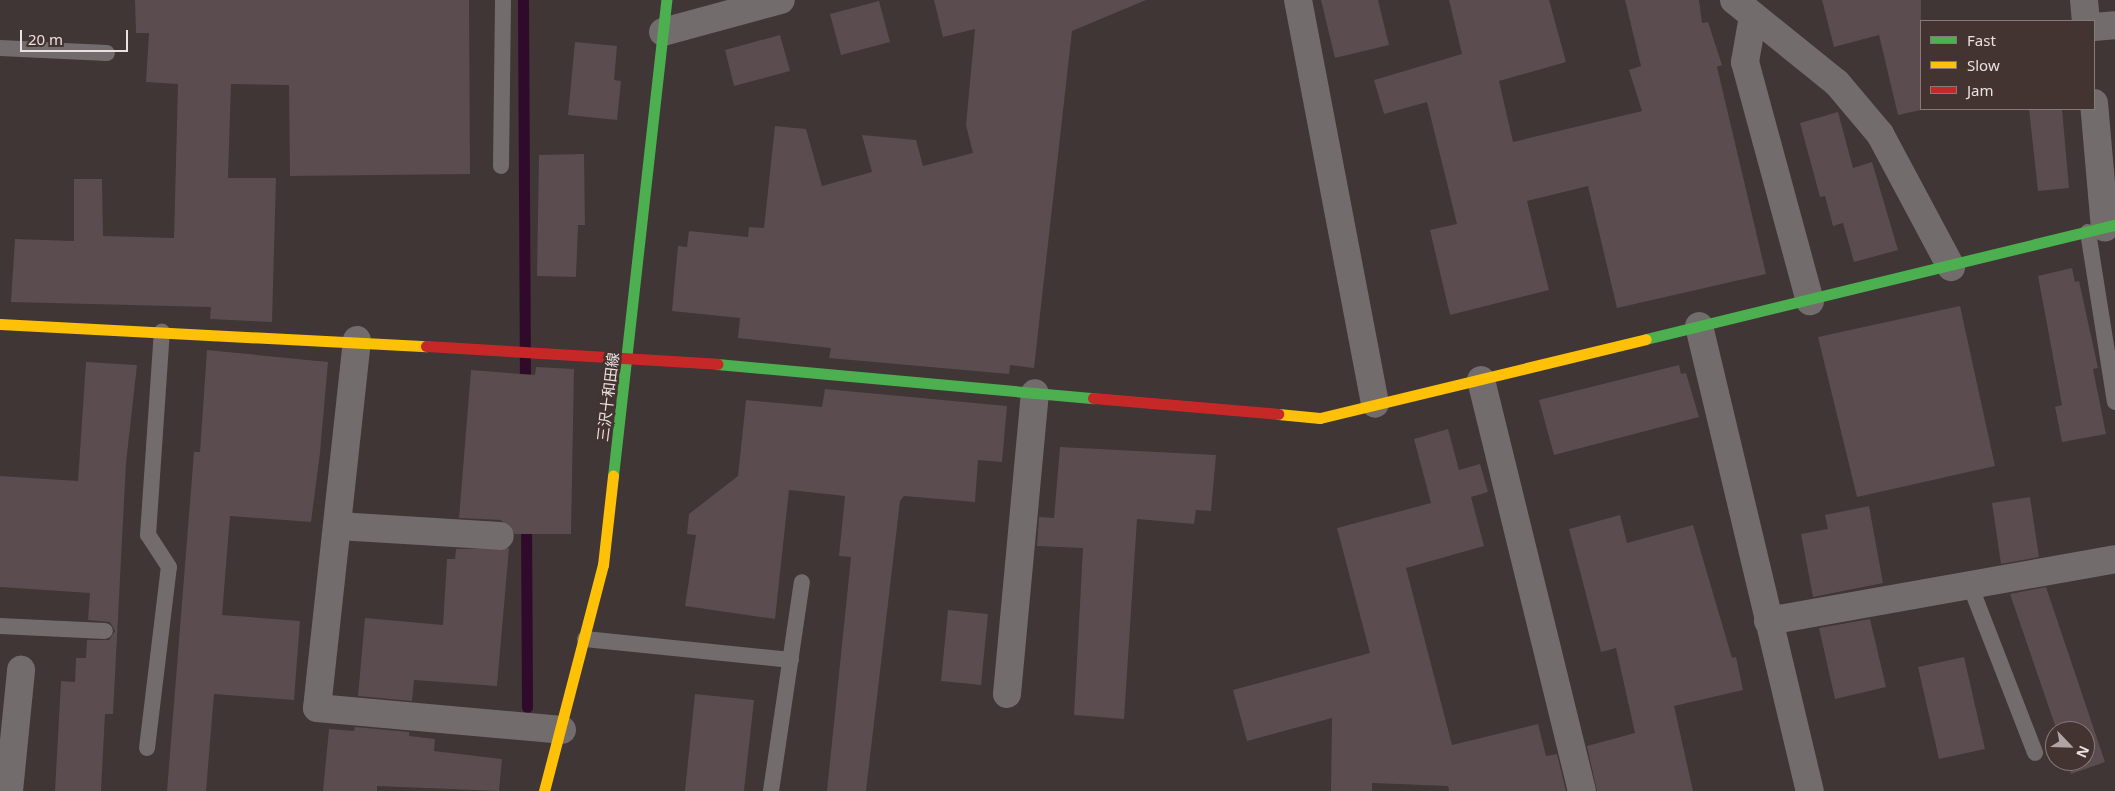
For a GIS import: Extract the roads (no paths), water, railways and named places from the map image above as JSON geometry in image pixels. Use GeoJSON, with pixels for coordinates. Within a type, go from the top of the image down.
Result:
{"type":"FeatureCollection","features":[{"type":"Feature","properties":{"kind":"street","name":"三沢十和田線"},"geometry":{"type":"LineString","coordinates":[[544,791],[562,730],[603,565],[628,356],[666,0]]}},
{"type":"Feature","properties":{"kind":"street"},"geometry":{"type":"LineString","coordinates":[[664,32],[781,0]]}},
{"type":"Feature","properties":{"kind":"street"},"geometry":{"type":"LineString","coordinates":[[1298,0],[1376,404]]}},
{"type":"Feature","properties":{"kind":"street"},"geometry":{"type":"LineString","coordinates":[[2084,0],[2086,20]]}},
{"type":"Feature","properties":{"kind":"street"},"geometry":{"type":"LineString","coordinates":[[1744,8],[1837,83],[1880,134],[1951,267]]}},
{"type":"Feature","properties":{"kind":"street"},"geometry":{"type":"LineString","coordinates":[[1744,8],[1745,62],[1810,301]]}},
{"type":"Feature","properties":{"kind":"street"},"geometry":{"type":"LineString","coordinates":[[2095,26],[2115,25]]}},
{"type":"Feature","properties":{"kind":"street"},"geometry":{"type":"LineString","coordinates":[[0,324],[357,340],[628,356],[1035,393],[1268,417],[1320,418],[1698,326],[1951,267],[2103,228],[2095,110]]}},
{"type":"Feature","properties":{"kind":"street"},"geometry":{"type":"LineString","coordinates":[[1698,326],[1810,791]]}},
{"type":"Feature","properties":{"kind":"street"},"geometry":{"type":"LineString","coordinates":[[357,340],[317,708],[562,730]]}},
{"type":"Feature","properties":{"kind":"street"},"geometry":{"type":"LineString","coordinates":[[1481,380],[1582,791]]}},
{"type":"Feature","properties":{"kind":"street"},"geometry":{"type":"LineString","coordinates":[[1006,694],[1035,393]]}},
{"type":"Feature","properties":{"kind":"street"},"geometry":{"type":"LineString","coordinates":[[338,526],[500,536]]}},
{"type":"Feature","properties":{"kind":"street"},"geometry":{"type":"LineString","coordinates":[[1768,621],[2115,559]]}},
{"type":"Feature","properties":{"kind":"street"},"geometry":{"type":"LineString","coordinates":[[9,791],[21,670]]}},
{"type":"Feature","properties":{"kind":"lane"},"geometry":{"type":"LineString","coordinates":[[501,166],[503,0]]}},
{"type":"Feature","properties":{"kind":"lane"},"geometry":{"type":"LineString","coordinates":[[0,48],[107,53]]}},
{"type":"Feature","properties":{"kind":"lane"},"geometry":{"type":"LineString","coordinates":[[2103,228],[2115,402]]}},
{"type":"Feature","properties":{"kind":"lane"},"geometry":{"type":"LineString","coordinates":[[147,748],[169,567],[148,535],[162,331]]}},
{"type":"Feature","properties":{"kind":"lane"},"geometry":{"type":"LineString","coordinates":[[771,791],[802,582]]}},
{"type":"Feature","properties":{"kind":"lane"},"geometry":{"type":"LineString","coordinates":[[1970,585],[2035,753]]}},
{"type":"Feature","properties":{"kind":"lane"},"geometry":{"type":"LineString","coordinates":[[0,626],[104,631]]}},
{"type":"Feature","properties":{"kind":"lane"},"geometry":{"type":"LineString","coordinates":[[585,639],[791,660]]}},
{"type":"Feature","properties":{"kind":"waterway"},"geometry":{"type":"LineString","coordinates":[[523,0],[525,390]]}},
{"type":"Feature","properties":{"kind":"waterway"},"geometry":{"type":"LineString","coordinates":[[526,518],[527,707]]}}]}
